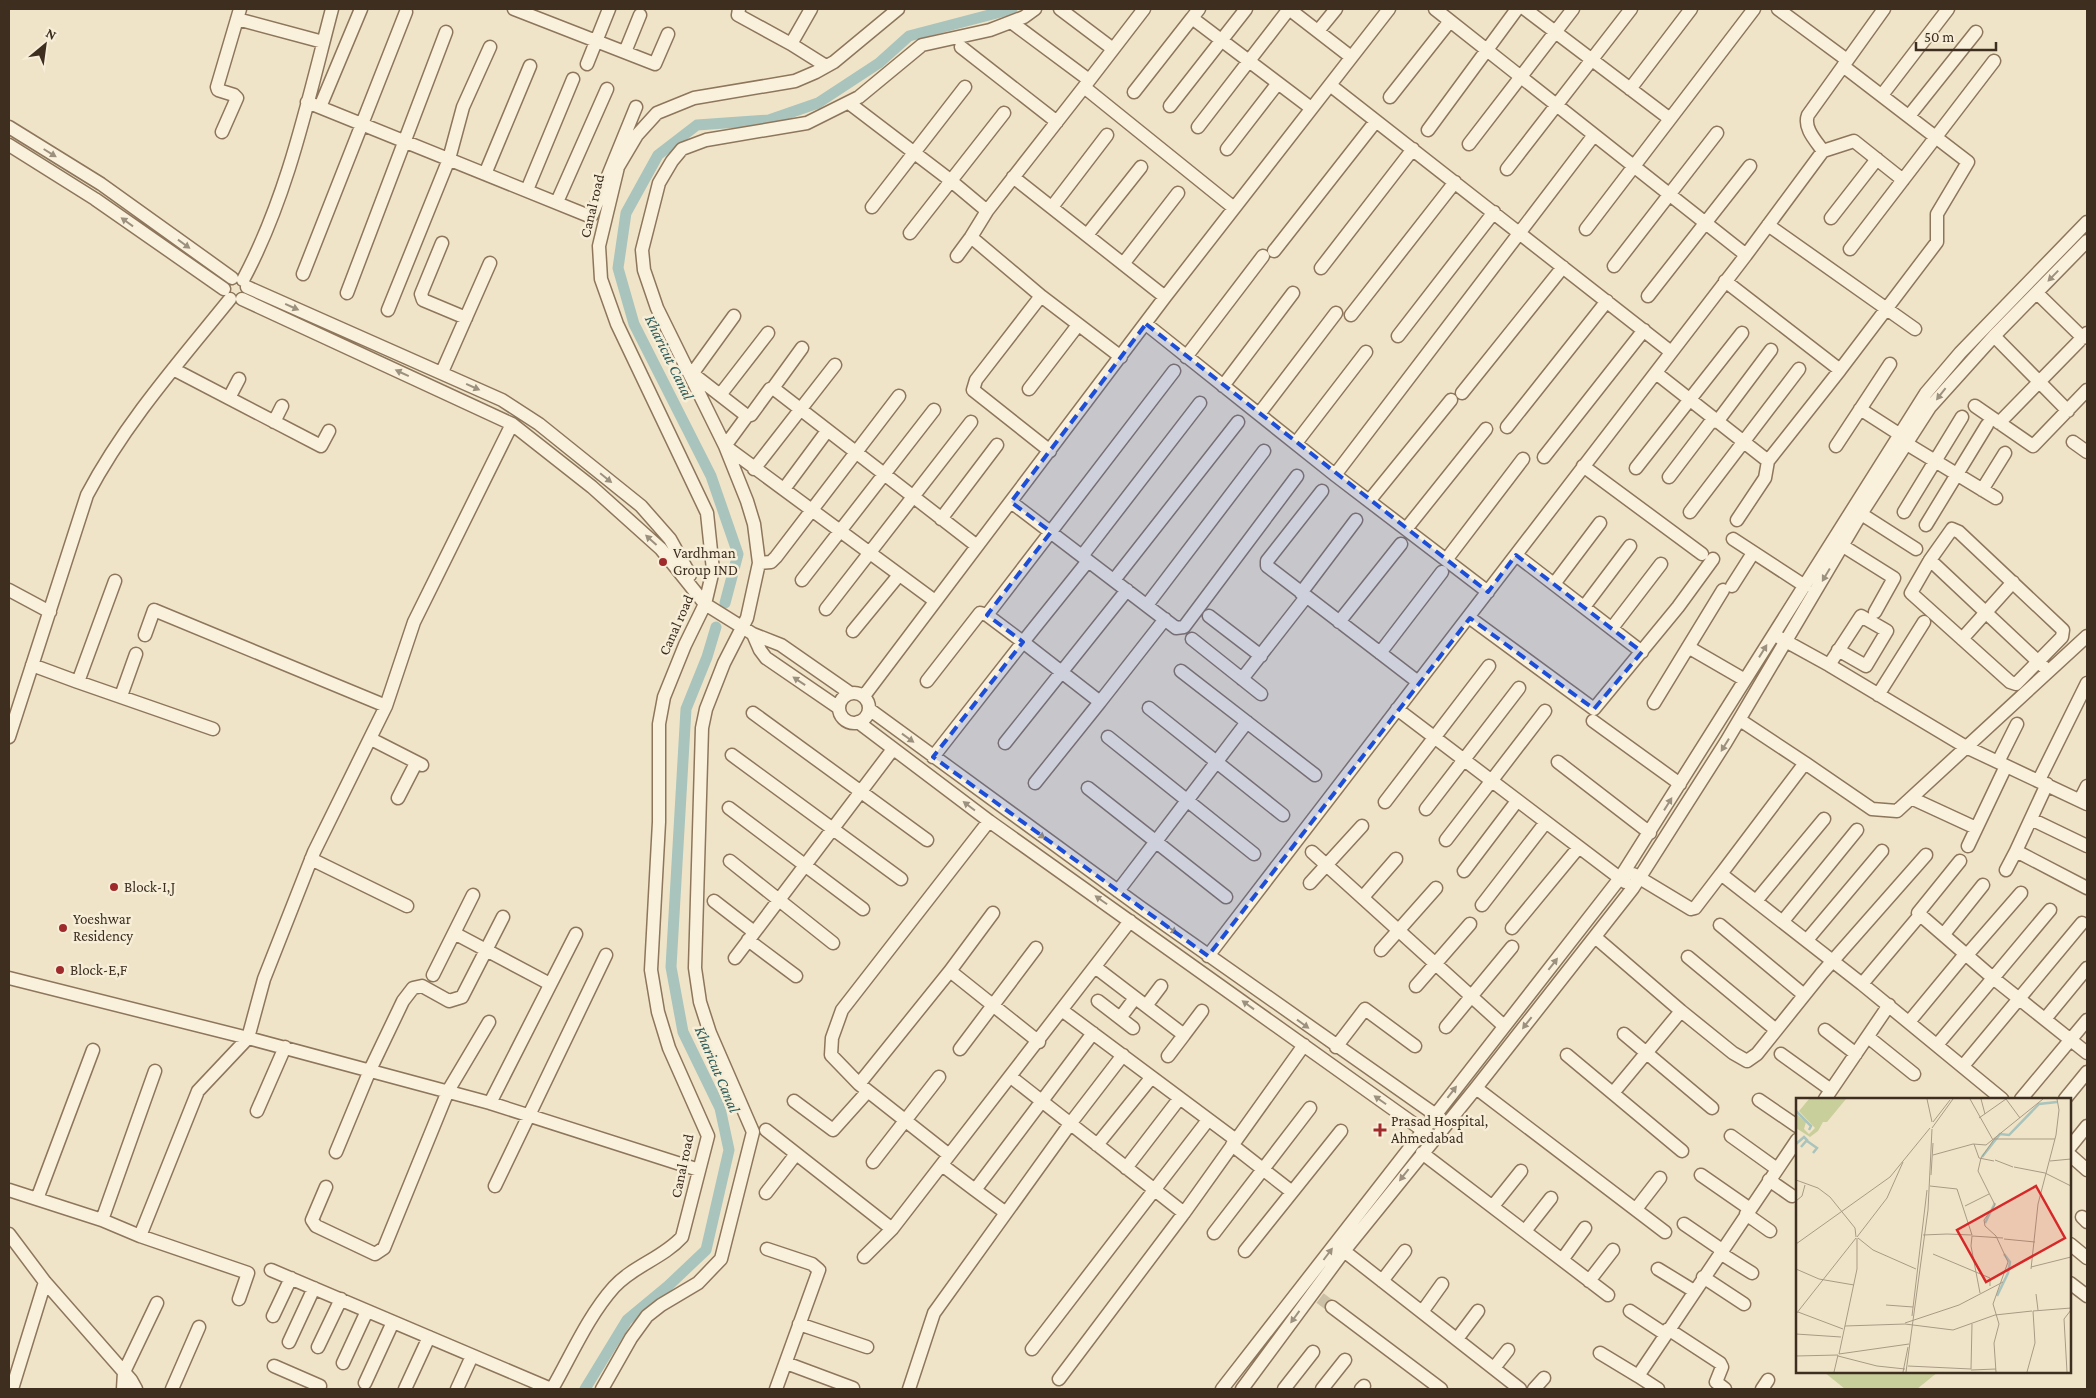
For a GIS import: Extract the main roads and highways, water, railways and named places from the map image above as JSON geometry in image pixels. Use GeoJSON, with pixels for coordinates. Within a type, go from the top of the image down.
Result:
{"type":"FeatureCollection","features":[{"type":"Feature","properties":{"kind":"waterway","name":"Kharicut Canal"},"geometry":{"type":"LineString","coordinates":[[725,603],[738,554],[711,476],[634,324],[618,268],[626,213],[658,155],[697,125],[769,120],[818,103],[879,63],[909,36],[1012,9]]}},
{"type":"Feature","properties":{"kind":"waterway","name":"Kharicut Canal"},"geometry":{"type":"LineString","coordinates":[[585,1389],[627,1320],[668,1286],[706,1250],[729,1150],[720,1108],[683,1032],[671,967],[686,709],[707,657],[716,627]]}},
{"type":"Feature","properties":{"kind":"tunnel"},"geometry":{"type":"LineString","coordinates":[[1320,1298],[1332,1307]]}},
{"type":"Feature","properties":{"kind":"place","name":"Vardhman Group IND"},"geometry":{"type":"Point","coordinates":[663,562]}},
{"type":"Feature","properties":{"kind":"place","name":"Block-I,J"},"geometry":{"type":"Point","coordinates":[114,887]}},
{"type":"Feature","properties":{"kind":"place","name":"Yoeshwar Residency"},"geometry":{"type":"Point","coordinates":[63,928]}},
{"type":"Feature","properties":{"kind":"place","name":"Block-E,F"},"geometry":{"type":"Point","coordinates":[60,970]}},
{"type":"Feature","properties":{"kind":"place","name":"Prasad Hospital, Ahmedabad"},"geometry":{"type":"Point","coordinates":[1380,1130]}}]}
